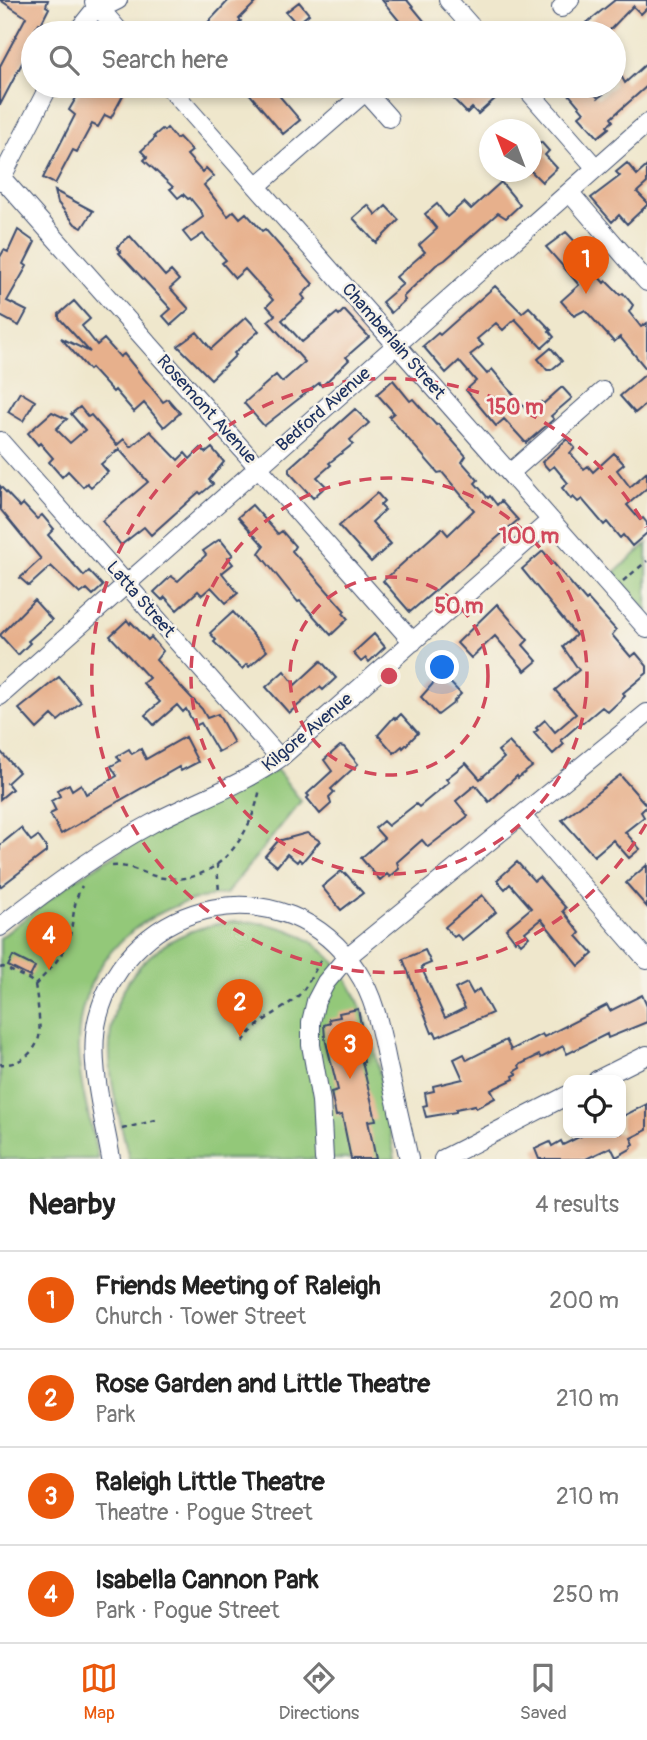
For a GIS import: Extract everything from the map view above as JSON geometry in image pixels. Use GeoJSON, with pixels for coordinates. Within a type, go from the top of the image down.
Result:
{"type":"FeatureCollection","features":[{"type":"Feature","properties":{"kind":"street"},"geometry":{"type":"LineString","coordinates":[[85,21],[96,4],[118,0]]}},
{"type":"Feature","properties":{"kind":"street"},"geometry":{"type":"LineString","coordinates":[[449,0],[467,21]]}},
{"type":"Feature","properties":{"kind":"street"},"geometry":{"type":"LineString","coordinates":[[96,4],[111,21]]}},
{"type":"Feature","properties":{"kind":"street"},"geometry":{"type":"LineString","coordinates":[[1,178],[43,98]]}},
{"type":"Feature","properties":{"kind":"street","name":"Chamberlain Street"},"geometry":{"type":"LineString","coordinates":[[179,98],[647,629]]}},
{"type":"Feature","properties":{"kind":"street"},"geometry":{"type":"LineString","coordinates":[[257,186],[357,98]]}},
{"type":"Feature","properties":{"kind":"street"},"geometry":{"type":"LineString","coordinates":[[375,98],[389,118]]}},
{"type":"Feature","properties":{"kind":"street"},"geometry":{"type":"LineString","coordinates":[[535,98],[596,168]]}},
{"type":"Feature","properties":{"kind":"street","name":"Bedford Avenue"},"geometry":{"type":"LineString","coordinates":[[0,696],[647,123]]}},
{"type":"Feature","properties":{"kind":"street","name":"Rosemont Avenue"},"geometry":{"type":"LineString","coordinates":[[1,178],[414,642]]}},
{"type":"Feature","properties":{"kind":"street"},"geometry":{"type":"LineString","coordinates":[[569,192],[628,252],[647,282]]}},
{"type":"Feature","properties":{"kind":"street"},"geometry":{"type":"LineString","coordinates":[[510,473],[603,391]]}},
{"type":"Feature","properties":{"kind":"street","name":"Latta Street"},"geometry":{"type":"LineString","coordinates":[[0,440],[281,758]]}},
{"type":"Feature","properties":{"kind":"street","name":"Kilgore Avenue"},"geometry":{"type":"LineString","coordinates":[[0,927],[63,878],[125,839],[262,771],[281,758],[551,520]]}},
{"type":"Feature","properties":{"kind":"street"},"geometry":{"type":"LineString","coordinates":[[324,1159],[321,1101],[311,1045],[311,1022],[320,992],[332,973],[347,957],[647,713]]}},
{"type":"Feature","properties":{"kind":"street"},"geometry":{"type":"LineString","coordinates":[[522,816],[647,960]]}},
{"type":"Feature","properties":{"kind":"street"},"geometry":{"type":"LineString","coordinates":[[111,1159],[96,1064],[97,1020],[114,980],[126,961],[161,930],[197,913],[218,907],[257,905],[276,909],[310,923],[330,938],[347,957],[367,987],[379,1022],[408,1159]]}},
{"type":"Feature","properties":{"kind":"street"},"geometry":{"type":"LineString","coordinates":[[607,1075],[647,1055]]}},
{"type":"Feature","properties":{"kind":"street"},"geometry":{"type":"LineString","coordinates":[[443,1159],[563,1098]]}},
{"type":"Feature","properties":{"kind":"path"},"geometry":{"type":"LineString","coordinates":[[624,581],[647,561]]}},
{"type":"Feature","properties":{"kind":"path"},"geometry":{"type":"LineString","coordinates":[[107,866],[121,865],[166,879],[188,878],[217,864],[233,850],[251,819],[258,803],[262,771]]}},
{"type":"Feature","properties":{"kind":"path"},"geometry":{"type":"LineString","coordinates":[[217,864],[219,895]]}},
{"type":"Feature","properties":{"kind":"path"},"geometry":{"type":"LineString","coordinates":[[36,985],[64,951],[70,937],[76,896],[82,885]]}},
{"type":"Feature","properties":{"kind":"path"},"geometry":{"type":"LineString","coordinates":[[243,1042],[267,1016],[300,994],[327,952]]}},
{"type":"Feature","properties":{"kind":"path"},"geometry":{"type":"LineString","coordinates":[[0,963],[1,968],[30,979],[36,985],[40,1034],[35,1046],[23,1060],[0,1064]]}},
{"type":"Feature","properties":{"kind":"path"},"geometry":{"type":"LineString","coordinates":[[121,1129],[156,1120]]}},
{"type":"Feature","properties":{"kind":"green space"},"geometry":{"type":"Polygon","coordinates":[[[647,544],[647,611],[614,573],[647,544]]]}},
{"type":"Feature","properties":{"kind":"green space"},"geometry":{"type":"Polygon","coordinates":[[[277,770],[301,801],[226,894],[167,909],[142,923],[120,941],[89,988],[81,1016],[78,1048],[83,1090],[98,1159],[0,1159],[0,938],[73,881],[145,836],[277,770]]]}},
{"type":"Feature","properties":{"kind":"green space"},"geometry":{"type":"Polygon","coordinates":[[[229,922],[276,926],[312,942],[338,967],[357,999],[371,1037],[395,1159],[129,1159],[111,1071],[111,1031],[117,1006],[127,984],[141,965],[158,949],[179,937],[229,922]]]}},
{"type":"Feature","properties":{"kind":"building"},"geometry":{"type":"Polygon","coordinates":[[[0,0],[48,0],[46,6],[49,8],[42,21],[24,21],[26,17],[0,0]]]}},
{"type":"Feature","properties":{"kind":"building"},"geometry":{"type":"Polygon","coordinates":[[[229,0],[258,0],[239,19],[241,21],[209,21],[229,0]]]}},
{"type":"Feature","properties":{"kind":"building"},"geometry":{"type":"Polygon","coordinates":[[[382,0],[407,0],[424,21],[399,21],[382,0]]]}},
{"type":"Feature","properties":{"kind":"building"},"geometry":{"type":"Polygon","coordinates":[[[615,0],[647,0],[647,8],[641,14],[633,6],[619,21],[589,21],[615,0]]]}},
{"type":"Feature","properties":{"kind":"building"},"geometry":{"type":"Polygon","coordinates":[[[299,2],[309,14],[301,21],[294,21],[286,12],[299,2]]]}},
{"type":"Feature","properties":{"kind":"building"},"geometry":{"type":"Polygon","coordinates":[[[21,26],[21,65],[0,105],[0,66],[21,26]]]}},
{"type":"Feature","properties":{"kind":"building"},"geometry":{"type":"Polygon","coordinates":[[[647,63],[647,86],[611,118],[613,121],[607,126],[609,128],[598,137],[579,116],[584,112],[572,98],[626,98],[626,82],[647,63]]]}},
{"type":"Feature","properties":{"kind":"building"},"geometry":{"type":"Polygon","coordinates":[[[76,98],[122,98],[111,118],[105,115],[98,127],[92,124],[77,152],[73,150],[55,184],[43,178],[75,115],[69,110],[76,98]]]}},
{"type":"Feature","properties":{"kind":"building"},"geometry":{"type":"Polygon","coordinates":[[[253,98],[281,98],[300,120],[283,134],[253,98]]]}},
{"type":"Feature","properties":{"kind":"building"},"geometry":{"type":"Polygon","coordinates":[[[453,98],[496,98],[478,114],[472,108],[467,113],[453,98]]]}},
{"type":"Feature","properties":{"kind":"building"},"geometry":{"type":"Polygon","coordinates":[[[167,128],[192,151],[187,155],[202,172],[206,168],[214,176],[204,185],[228,216],[234,211],[240,218],[246,213],[262,231],[265,229],[313,284],[302,295],[305,299],[282,320],[302,342],[344,310],[369,337],[346,357],[349,360],[322,386],[319,383],[264,426],[244,403],[276,375],[282,382],[305,362],[268,321],[275,315],[267,306],[273,300],[245,269],[235,278],[222,263],[226,260],[203,234],[191,242],[183,232],[203,217],[202,213],[190,198],[183,194],[178,198],[170,189],[173,187],[144,160],[147,157],[141,151],[154,136],[167,128]]]}},
{"type":"Feature","properties":{"kind":"building"},"geometry":{"type":"Polygon","coordinates":[[[542,143],[549,151],[545,155],[557,168],[542,182],[542,143]]]}},
{"type":"Feature","properties":{"kind":"building"},"geometry":{"type":"Polygon","coordinates":[[[627,163],[637,175],[647,166],[647,183],[637,192],[647,205],[627,224],[619,215],[612,222],[591,198],[620,176],[616,172],[627,163]]]}},
{"type":"Feature","properties":{"kind":"building"},"geometry":{"type":"Polygon","coordinates":[[[501,182],[520,205],[506,218],[498,213],[436,265],[403,297],[405,300],[391,313],[382,302],[403,284],[396,277],[425,252],[419,245],[437,229],[425,214],[437,204],[447,217],[464,202],[471,209],[501,182]]]}},
{"type":"Feature","properties":{"kind":"building"},"geometry":{"type":"Polygon","coordinates":[[[55,191],[93,211],[82,228],[75,224],[58,203],[55,191]]]}},
{"type":"Feature","properties":{"kind":"building"},"geometry":{"type":"Polygon","coordinates":[[[368,205],[376,215],[386,206],[399,220],[376,243],[353,218],[368,205]]]}},
{"type":"Feature","properties":{"kind":"building"},"geometry":{"type":"Polygon","coordinates":[[[18,230],[35,242],[24,264],[27,266],[7,301],[27,311],[19,326],[0,316],[0,257],[4,250],[8,252],[18,230]]]}},
{"type":"Feature","properties":{"kind":"building"},"geometry":{"type":"Polygon","coordinates":[[[566,232],[581,248],[577,252],[604,283],[606,281],[620,295],[623,293],[633,305],[629,312],[641,327],[647,323],[647,370],[620,337],[614,342],[585,310],[574,316],[561,301],[579,285],[546,247],[566,232]]]}},
{"type":"Feature","properties":{"kind":"building"},"geometry":{"type":"Polygon","coordinates":[[[130,236],[165,276],[171,271],[179,280],[170,288],[189,309],[171,325],[163,316],[171,309],[119,253],[121,252],[117,247],[130,236]]]}},
{"type":"Feature","properties":{"kind":"building"},"geometry":{"type":"Polygon","coordinates":[[[495,286],[522,313],[529,307],[551,330],[549,331],[554,337],[542,348],[515,319],[503,330],[496,323],[477,339],[483,345],[470,355],[487,374],[492,369],[529,413],[562,387],[572,398],[551,416],[554,419],[526,443],[504,419],[496,426],[466,390],[476,381],[459,361],[446,373],[423,346],[438,333],[440,335],[495,286]]]}},
{"type":"Feature","properties":{"kind":"building"},"geometry":{"type":"Polygon","coordinates":[[[74,301],[90,319],[82,326],[97,345],[104,339],[120,357],[124,354],[163,402],[168,399],[180,413],[164,427],[144,403],[134,412],[115,390],[113,392],[91,368],[89,370],[61,338],[90,352],[59,318],[59,314],[74,301]]]}},
{"type":"Feature","properties":{"kind":"building"},"geometry":{"type":"Polygon","coordinates":[[[246,317],[259,331],[234,353],[236,355],[211,379],[178,346],[197,332],[211,349],[246,317]]]}},
{"type":"Feature","properties":{"kind":"building"},"geometry":{"type":"Polygon","coordinates":[[[551,348],[562,361],[547,370],[538,359],[551,348]]]}},
{"type":"Feature","properties":{"kind":"building"},"geometry":{"type":"Polygon","coordinates":[[[647,373],[647,403],[635,413],[620,396],[647,373]]]}},
{"type":"Feature","properties":{"kind":"building"},"geometry":{"type":"Polygon","coordinates":[[[393,380],[410,401],[413,399],[466,456],[462,462],[478,480],[475,483],[488,498],[490,496],[497,505],[501,501],[518,520],[410,612],[383,581],[442,528],[448,535],[474,510],[389,417],[394,413],[377,394],[393,380]]]}},
{"type":"Feature","properties":{"kind":"building"},"geometry":{"type":"Polygon","coordinates":[[[20,392],[35,401],[23,421],[8,412],[20,392]]]}},
{"type":"Feature","properties":{"kind":"building"},"geometry":{"type":"Polygon","coordinates":[[[80,407],[88,417],[91,415],[117,445],[124,439],[131,447],[150,431],[178,460],[185,453],[190,459],[201,448],[206,453],[212,448],[224,462],[209,480],[213,484],[201,494],[199,492],[151,535],[144,527],[121,545],[102,521],[148,482],[119,449],[101,464],[108,472],[91,487],[87,483],[83,487],[68,471],[62,477],[49,462],[53,458],[28,433],[52,412],[67,419],[56,429],[70,443],[85,430],[71,414],[80,407]]]}},
{"type":"Feature","properties":{"kind":"building"},"geometry":{"type":"Polygon","coordinates":[[[355,409],[369,423],[350,440],[353,444],[329,463],[331,465],[317,477],[326,486],[313,498],[289,472],[289,468],[355,409]]]}},
{"type":"Feature","properties":{"kind":"building"},"geometry":{"type":"Polygon","coordinates":[[[567,439],[575,448],[570,453],[584,469],[588,466],[593,472],[614,453],[624,464],[617,470],[630,487],[647,472],[647,488],[627,505],[640,520],[643,518],[647,523],[647,533],[632,546],[623,535],[620,538],[607,522],[604,525],[582,499],[578,502],[573,497],[571,499],[562,488],[568,483],[554,466],[549,470],[542,462],[567,439]]]}},
{"type":"Feature","properties":{"kind":"building"},"geometry":{"type":"Polygon","coordinates":[[[0,486],[20,507],[23,504],[37,519],[42,515],[54,529],[48,535],[84,576],[89,571],[103,586],[93,595],[87,589],[80,594],[51,566],[29,586],[20,578],[41,559],[0,509],[0,486]]]}},
{"type":"Feature","properties":{"kind":"building"},"geometry":{"type":"Polygon","coordinates":[[[377,493],[384,501],[380,505],[385,510],[372,522],[391,544],[371,562],[339,526],[377,493]]]}},
{"type":"Feature","properties":{"kind":"building"},"geometry":{"type":"Polygon","coordinates":[[[252,505],[278,534],[282,531],[295,546],[292,551],[345,611],[343,613],[348,619],[331,635],[300,601],[298,602],[259,553],[264,546],[238,517],[252,505]]]}},
{"type":"Feature","properties":{"kind":"building"},"geometry":{"type":"Polygon","coordinates":[[[220,539],[233,555],[228,558],[233,564],[222,573],[238,593],[226,603],[211,587],[202,595],[198,591],[177,610],[165,597],[162,600],[154,592],[171,576],[178,581],[206,555],[203,551],[220,539]]]}},
{"type":"Feature","properties":{"kind":"building"},"geometry":{"type":"Polygon","coordinates":[[[543,551],[586,601],[588,599],[616,630],[612,635],[631,657],[636,653],[647,666],[647,673],[623,693],[625,696],[608,712],[602,707],[582,722],[561,740],[564,744],[553,754],[534,733],[545,720],[555,732],[576,714],[555,690],[579,670],[563,647],[576,635],[522,569],[543,551]]]}},
{"type":"Feature","properties":{"kind":"building"},"geometry":{"type":"Polygon","coordinates":[[[34,600],[52,620],[28,641],[30,643],[18,655],[0,635],[34,600]]]}},
{"type":"Feature","properties":{"kind":"building"},"geometry":{"type":"Polygon","coordinates":[[[497,604],[528,640],[523,645],[537,661],[525,671],[495,636],[471,658],[457,643],[497,604]]]}},
{"type":"Feature","properties":{"kind":"building"},"geometry":{"type":"Polygon","coordinates":[[[233,612],[267,651],[249,667],[247,664],[242,669],[214,642],[216,640],[210,633],[233,612]]]}},
{"type":"Feature","properties":{"kind":"building"},"geometry":{"type":"Polygon","coordinates":[[[127,620],[148,640],[151,637],[163,651],[156,660],[202,709],[207,718],[218,714],[234,743],[218,752],[201,723],[195,726],[186,709],[183,712],[177,705],[154,725],[145,715],[160,702],[143,683],[149,678],[110,636],[127,620]]]}},
{"type":"Feature","properties":{"kind":"building"},"geometry":{"type":"Polygon","coordinates":[[[374,634],[385,647],[369,662],[366,658],[361,662],[353,653],[374,634]]]}},
{"type":"Feature","properties":{"kind":"building"},"geometry":{"type":"Polygon","coordinates":[[[321,661],[336,678],[323,690],[320,687],[289,713],[266,687],[284,671],[295,685],[321,661]]]}},
{"type":"Feature","properties":{"kind":"building"},"geometry":{"type":"Polygon","coordinates":[[[444,676],[461,694],[438,715],[421,697],[437,679],[439,681],[444,676]]]}},
{"type":"Feature","properties":{"kind":"building"},"geometry":{"type":"Polygon","coordinates":[[[59,677],[81,702],[58,721],[52,715],[37,729],[19,709],[59,677]]]}},
{"type":"Feature","properties":{"kind":"building"},"geometry":{"type":"Polygon","coordinates":[[[401,714],[418,733],[394,753],[378,735],[394,717],[396,719],[401,714]]]}},
{"type":"Feature","properties":{"kind":"building"},"geometry":{"type":"Polygon","coordinates":[[[185,737],[198,762],[181,771],[179,767],[61,834],[50,814],[56,811],[51,801],[60,796],[57,790],[69,784],[72,790],[81,784],[86,794],[117,776],[111,766],[120,761],[117,756],[129,749],[132,754],[141,749],[146,759],[185,737]]]}},
{"type":"Feature","properties":{"kind":"building"},"geometry":{"type":"Polygon","coordinates":[[[509,742],[532,767],[518,778],[517,776],[489,802],[475,785],[456,801],[468,816],[428,847],[422,840],[397,862],[399,869],[390,877],[387,874],[380,880],[361,858],[384,838],[375,828],[383,821],[388,826],[416,804],[419,807],[449,782],[446,779],[466,763],[480,779],[504,758],[498,751],[509,742]]]}},
{"type":"Feature","properties":{"kind":"building"},"geometry":{"type":"Polygon","coordinates":[[[340,746],[344,747],[358,764],[331,789],[334,792],[329,797],[331,804],[320,814],[307,798],[307,794],[332,771],[324,760],[340,746]]]}},
{"type":"Feature","properties":{"kind":"building"},"geometry":{"type":"Polygon","coordinates":[[[0,751],[19,772],[7,783],[12,789],[0,799],[0,751]]]}},
{"type":"Feature","properties":{"kind":"building"},"geometry":{"type":"Polygon","coordinates":[[[620,775],[647,806],[641,812],[644,817],[625,832],[640,849],[629,858],[613,840],[594,856],[562,820],[620,775]]]}},
{"type":"Feature","properties":{"kind":"building"},"geometry":{"type":"Polygon","coordinates":[[[21,828],[31,841],[38,836],[46,847],[46,852],[0,887],[0,845],[21,828]]]}},
{"type":"Feature","properties":{"kind":"building"},"geometry":{"type":"Polygon","coordinates":[[[307,833],[320,841],[302,862],[299,859],[297,862],[287,854],[277,866],[265,856],[278,841],[307,833]]]}},
{"type":"Feature","properties":{"kind":"building"},"geometry":{"type":"Polygon","coordinates":[[[517,862],[534,881],[539,877],[566,908],[563,911],[580,933],[577,936],[593,954],[579,966],[541,919],[525,932],[529,937],[521,944],[517,939],[515,941],[506,929],[531,908],[510,884],[505,889],[497,880],[517,862]]]}},
{"type":"Feature","properties":{"kind":"building"},"geometry":{"type":"Polygon","coordinates":[[[647,865],[647,907],[626,883],[647,865]]]}},
{"type":"Feature","properties":{"kind":"building"},"geometry":{"type":"Polygon","coordinates":[[[341,871],[363,893],[341,910],[322,887],[341,871]]]}},
{"type":"Feature","properties":{"kind":"building"},"geometry":{"type":"Polygon","coordinates":[[[482,895],[496,912],[462,940],[457,935],[454,937],[445,927],[482,895]]]}},
{"type":"Feature","properties":{"kind":"building"},"geometry":{"type":"Polygon","coordinates":[[[425,950],[431,963],[421,967],[445,1018],[465,1008],[455,989],[467,983],[473,994],[479,989],[492,1013],[437,1037],[435,1032],[432,1033],[403,959],[425,950]]]}},
{"type":"Feature","properties":{"kind":"building"},"geometry":{"type":"Polygon","coordinates":[[[13,956],[35,967],[30,977],[8,966],[13,956]]]}},
{"type":"Feature","properties":{"kind":"building"},"geometry":{"type":"Polygon","coordinates":[[[642,995],[647,1006],[647,1022],[608,1038],[607,1034],[567,1054],[563,1046],[541,1058],[539,1055],[519,1065],[514,1079],[491,1090],[495,1098],[476,1108],[475,1105],[456,1109],[456,1112],[426,1117],[423,1106],[427,1105],[425,1093],[434,1091],[433,1086],[463,1079],[454,1059],[464,1054],[467,1060],[506,1040],[511,1050],[542,1034],[544,1037],[607,1005],[610,1011],[642,995]]]}},
{"type":"Feature","properties":{"kind":"building"},"geometry":{"type":"Polygon","coordinates":[[[358,1009],[362,1030],[358,1031],[362,1062],[376,1120],[368,1121],[376,1159],[351,1159],[342,1115],[336,1116],[331,1092],[338,1090],[324,1025],[330,1023],[329,1019],[340,1017],[339,1013],[358,1009]]]}},
{"type":"Feature","properties":{"kind":"building"},"geometry":{"type":"Polygon","coordinates":[[[647,1104],[647,1130],[631,1138],[634,1144],[632,1148],[616,1157],[611,1147],[586,1159],[539,1159],[535,1149],[550,1142],[552,1146],[561,1141],[563,1145],[577,1138],[626,1138],[626,1114],[647,1104]]]}},
{"type":"Feature","properties":{"kind":"place","name":"Friends Meeting of Raleigh"},"geometry":{"type":"Point","coordinates":[586,294]}},
{"type":"Feature","properties":{"kind":"place","name":"Isabella Cannon Park"},"geometry":{"type":"Point","coordinates":[49,970]}},
{"type":"Feature","properties":{"kind":"place","name":"Rose Garden and Little Theatre"},"geometry":{"type":"Point","coordinates":[240,1037]}},
{"type":"Feature","properties":{"kind":"place","name":"Raleigh Little Theatre"},"geometry":{"type":"Point","coordinates":[350,1079]}}]}
